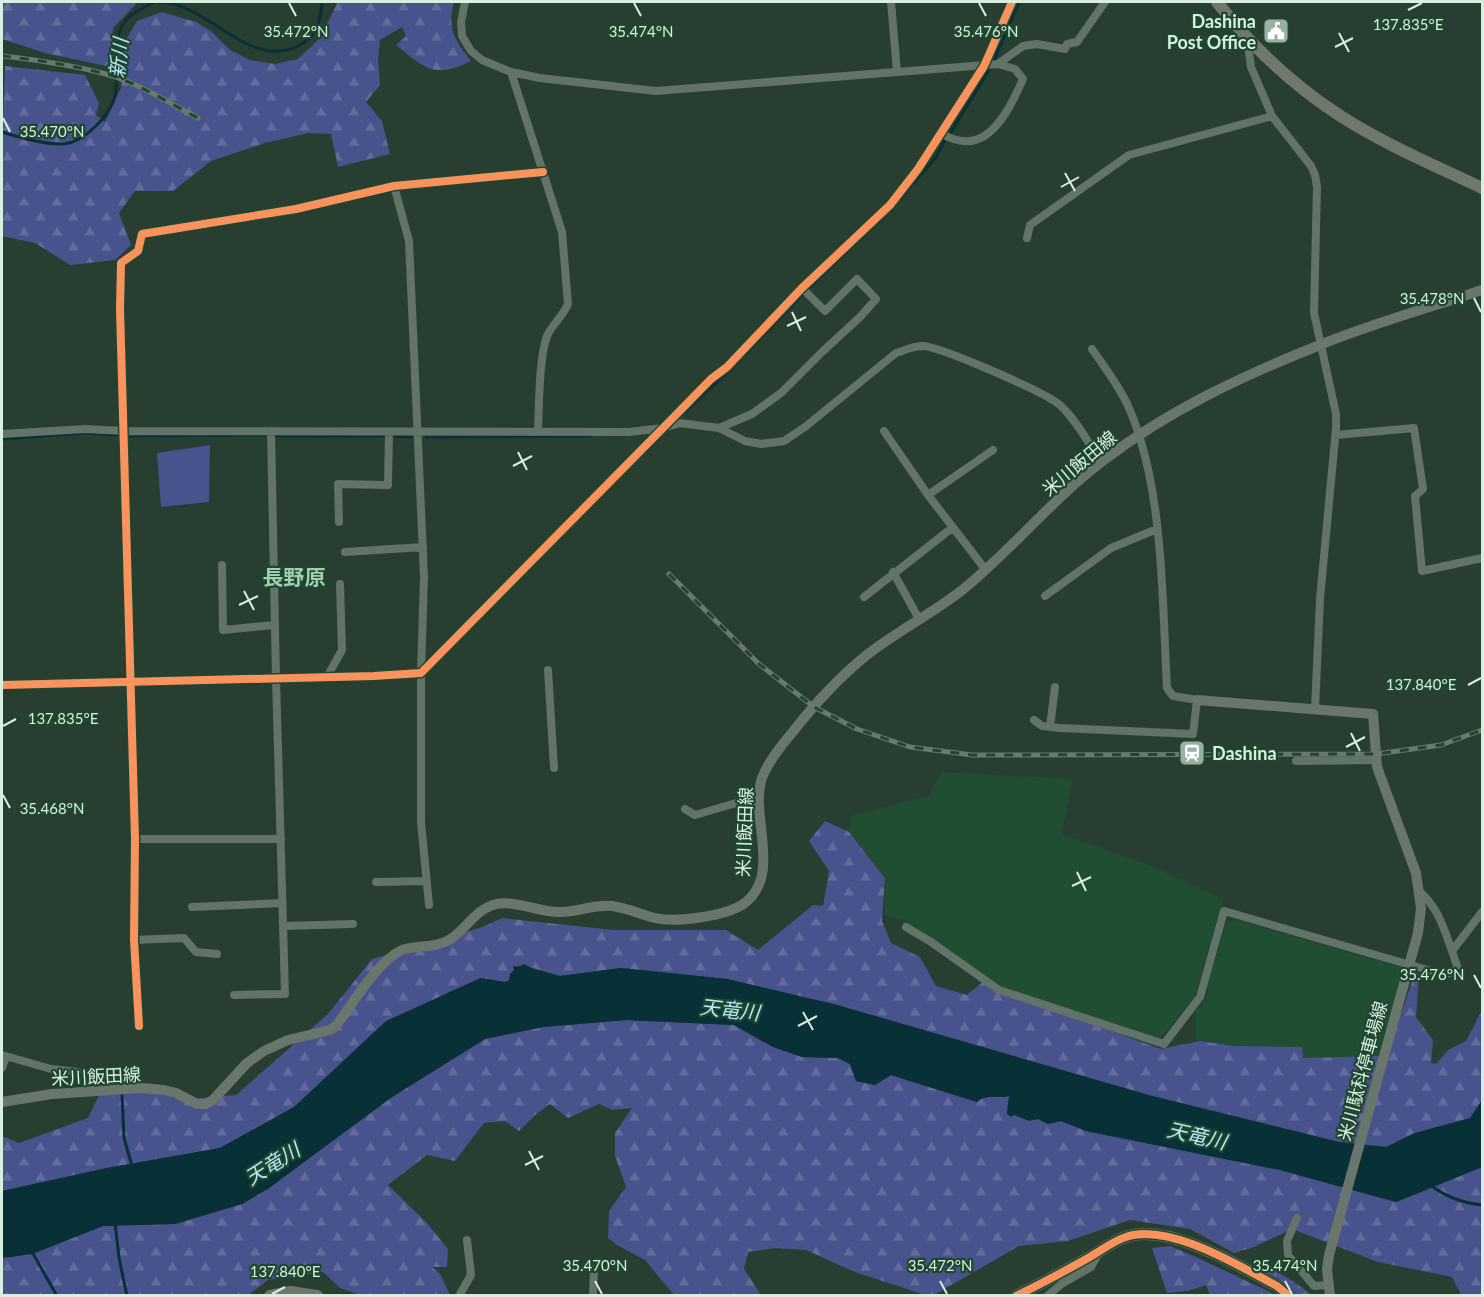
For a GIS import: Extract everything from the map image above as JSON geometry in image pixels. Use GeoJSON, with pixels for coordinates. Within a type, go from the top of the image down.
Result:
{"type":"FeatureCollection","features":[{"type":"Feature","properties":{"kind":"highway"},"geometry":{"type":"LineString","coordinates":[[1217,2],[1247,38],[1282,72],[1342,117],[1378,138],[1482,188]]}},
{"type":"Feature","properties":{"kind":"main road","name":"米川飯田線"},"geometry":{"type":"LineString","coordinates":[[2,1102],[52,1094],[142,1088],[176,1093],[197,1104],[206,1104],[213,1100],[247,1063],[264,1051],[288,1040],[330,1030],[336,1026],[372,976],[396,953],[407,948],[434,946],[445,942],[466,927],[485,908],[499,903],[558,912],[610,905],[659,919],[708,916],[728,912],[749,900],[760,885],[763,873],[761,780],[789,736],[814,707],[870,652],[958,593],[1101,462],[1139,435],[1201,399],[1322,344],[1482,290]]}},
{"type":"Feature","properties":{"kind":"main road","name":"米川駄科停車場線"},"geometry":{"type":"LineString","coordinates":[[1197,700],[1372,714],[1376,760],[1416,873],[1421,908],[1418,933],[1334,1234],[1329,1255],[1329,1290]]}},
{"type":"Feature","properties":{"kind":"main road"},"geometry":{"type":"LineString","coordinates":[[1016,1296],[1046,1282],[1128,1236],[1158,1234],[1175,1237],[1259,1276],[1277,1286],[1288,1296]]}},
{"type":"Feature","properties":{"kind":"main road"},"geometry":{"type":"LineString","coordinates":[[270,1296],[290,1292],[316,1296]]}},
{"type":"Feature","properties":{"kind":"street"},"geometry":{"type":"LineString","coordinates":[[465,2],[461,22],[462,36],[471,51],[482,60],[511,72],[540,78],[656,91],[998,64],[1015,69],[1023,80],[1008,113],[982,138],[965,142],[941,134]]}},
{"type":"Feature","properties":{"kind":"street"},"geometry":{"type":"LineString","coordinates":[[891,2],[897,72]]}},
{"type":"Feature","properties":{"kind":"street"},"geometry":{"type":"LineString","coordinates":[[2,685],[421,673],[711,380],[727,367],[801,288],[890,205],[918,169],[984,66],[1012,2]]}},
{"type":"Feature","properties":{"kind":"street"},"geometry":{"type":"LineString","coordinates":[[998,64],[1023,46],[1037,44],[1065,49],[1067,44],[1077,42],[1105,2]]}},
{"type":"Feature","properties":{"kind":"street"},"geometry":{"type":"LineString","coordinates":[[1247,38],[1251,67],[1272,116],[1311,166],[1317,187],[1314,313],[1336,414],[1336,435],[1320,599],[1315,710]]}},
{"type":"Feature","properties":{"kind":"street"},"geometry":{"type":"LineString","coordinates":[[511,72],[562,232],[568,304],[548,334],[546,342],[540,382],[538,431]]}},
{"type":"Feature","properties":{"kind":"street"},"geometry":{"type":"LineString","coordinates":[[1027,238],[1030,225],[1129,154],[1272,116]]}},
{"type":"Feature","properties":{"kind":"street"},"geometry":{"type":"LineString","coordinates":[[139,1026],[134,940],[135,839],[120,309],[121,263],[138,251],[142,234],[296,208],[394,186],[543,172]]}},
{"type":"Feature","properties":{"kind":"street"},"geometry":{"type":"LineString","coordinates":[[394,186],[409,240],[412,348],[424,577],[421,673],[421,822],[429,905]]}},
{"type":"Feature","properties":{"kind":"street"},"geometry":{"type":"LineString","coordinates":[[719,429],[752,414],[781,393],[876,299],[857,279],[825,311],[801,288]]}},
{"type":"Feature","properties":{"kind":"street"},"geometry":{"type":"LineString","coordinates":[[2,434],[85,429],[629,432],[663,428],[680,423],[719,429],[745,441],[761,444],[784,441],[805,427],[896,353],[911,347],[923,346],[989,370],[1043,394],[1061,405],[1101,462]]}},
{"type":"Feature","properties":{"kind":"street"},"geometry":{"type":"LineString","coordinates":[[1034,720],[1042,726],[1050,727],[1192,734],[1197,700],[1173,696],[1167,688],[1157,529],[1148,466],[1139,435],[1123,397],[1092,350]]}},
{"type":"Feature","properties":{"kind":"street"},"geometry":{"type":"LineString","coordinates":[[1336,435],[1414,428],[1423,489],[1415,496],[1422,571],[1482,558]]}},
{"type":"Feature","properties":{"kind":"street"},"geometry":{"type":"LineString","coordinates":[[234,995],[285,994],[274,625],[271,431]]}},
{"type":"Feature","properties":{"kind":"street"},"geometry":{"type":"LineString","coordinates":[[884,431],[952,528],[985,569]]}},
{"type":"Feature","properties":{"kind":"street"},"geometry":{"type":"LineString","coordinates":[[339,522],[338,484],[388,485],[389,432]]}},
{"type":"Feature","properties":{"kind":"street"},"geometry":{"type":"LineString","coordinates":[[928,495],[993,450]]}},
{"type":"Feature","properties":{"kind":"street"},"geometry":{"type":"LineString","coordinates":[[864,597],[952,528]]}},
{"type":"Feature","properties":{"kind":"street"},"geometry":{"type":"LineString","coordinates":[[1045,596],[1110,548],[1157,529]]}},
{"type":"Feature","properties":{"kind":"street"},"geometry":{"type":"LineString","coordinates":[[345,552],[423,547]]}},
{"type":"Feature","properties":{"kind":"street"},"geometry":{"type":"LineString","coordinates":[[222,565],[223,630],[274,625]]}},
{"type":"Feature","properties":{"kind":"street"},"geometry":{"type":"LineString","coordinates":[[893,572],[919,619]]}},
{"type":"Feature","properties":{"kind":"street"},"geometry":{"type":"LineString","coordinates":[[327,677],[342,651],[340,584]]}},
{"type":"Feature","properties":{"kind":"street"},"geometry":{"type":"LineString","coordinates":[[548,670],[554,768]]}},
{"type":"Feature","properties":{"kind":"street"},"geometry":{"type":"LineString","coordinates":[[1050,727],[1055,687]]}},
{"type":"Feature","properties":{"kind":"street"},"geometry":{"type":"LineString","coordinates":[[1296,761],[1376,760]]}},
{"type":"Feature","properties":{"kind":"street"},"geometry":{"type":"LineString","coordinates":[[685,809],[695,815],[760,796]]}},
{"type":"Feature","properties":{"kind":"street"},"geometry":{"type":"LineString","coordinates":[[135,839],[281,839]]}},
{"type":"Feature","properties":{"kind":"street"},"geometry":{"type":"LineString","coordinates":[[376,882],[427,881]]}},
{"type":"Feature","properties":{"kind":"street"},"geometry":{"type":"LineString","coordinates":[[906,927],[932,942],[999,990],[1164,1044],[1200,996],[1224,911],[1445,975],[1458,969],[1435,909],[1430,900],[1419,891]]}},
{"type":"Feature","properties":{"kind":"street"},"geometry":{"type":"LineString","coordinates":[[192,907],[282,903]]}},
{"type":"Feature","properties":{"kind":"street"},"geometry":{"type":"LineString","coordinates":[[1452,951],[1482,912]]}},
{"type":"Feature","properties":{"kind":"street"},"geometry":{"type":"LineString","coordinates":[[283,926],[353,924]]}},
{"type":"Feature","properties":{"kind":"street"},"geometry":{"type":"LineString","coordinates":[[134,940],[184,938],[196,952],[217,954]]}},
{"type":"Feature","properties":{"kind":"street"},"geometry":{"type":"LineString","coordinates":[[2,1068],[4,1056],[51,1069],[78,1072]]}},
{"type":"Feature","properties":{"kind":"street"},"geometry":{"type":"LineString","coordinates":[[1297,1218],[1287,1241],[1288,1255],[1314,1287],[1329,1290]]}},
{"type":"Feature","properties":{"kind":"street"},"geometry":{"type":"LineString","coordinates":[[459,1296],[471,1275],[467,1240]]}},
{"type":"Feature","properties":{"kind":"street"},"geometry":{"type":"LineString","coordinates":[[1047,1296],[1063,1283],[1091,1267],[1098,1252]]}},
{"type":"Feature","properties":{"kind":"street"},"geometry":{"type":"LineString","coordinates":[[593,1296],[594,1269]]}},
{"type":"Feature","properties":{"kind":"shaded area"},"geometry":{"type":"Polygon","coordinates":[[[942,772],[1073,779],[1062,834],[1154,867],[1223,899],[1195,996],[1160,1039],[1003,988],[908,922],[885,915],[885,878],[849,832],[851,816],[929,796],[942,772]]]}},
{"type":"Feature","properties":{"kind":"shaded area"},"geometry":{"type":"Polygon","coordinates":[[[1235,920],[1399,967],[1402,973],[1378,1056],[1303,1058],[1302,1047],[1235,1046],[1195,1040],[1196,1011],[1209,992],[1207,986],[1226,923],[1235,920]]]}},
{"type":"Feature","properties":{"kind":"green space"},"geometry":{"type":"Polygon","coordinates":[[[2,2],[138,2],[113,28],[111,67],[45,53],[2,39],[2,2]]]}},
{"type":"Feature","properties":{"kind":"green space"},"geometry":{"type":"Polygon","coordinates":[[[338,2],[454,2],[452,27],[456,40],[471,61],[448,69],[431,69],[396,45],[406,36],[402,27],[380,40],[378,60],[380,85],[366,102],[382,121],[390,154],[338,167],[331,134],[308,133],[265,143],[211,161],[173,191],[135,191],[119,213],[131,245],[115,260],[70,265],[35,243],[2,236],[2,120],[5,66],[85,75],[99,103],[96,115],[105,122],[121,88],[125,41],[137,21],[162,12],[196,22],[211,31],[230,50],[250,60],[275,64],[298,59],[319,39],[338,2]]]}},
{"type":"Feature","properties":{"kind":"green space"},"geometry":{"type":"Polygon","coordinates":[[[210,445],[209,502],[161,507],[157,453],[210,445]]]}},
{"type":"Feature","properties":{"kind":"green space"},"geometry":{"type":"Polygon","coordinates":[[[825,821],[849,832],[885,878],[882,921],[891,943],[920,957],[936,986],[967,995],[985,980],[1000,991],[1161,1049],[1200,1041],[1235,1046],[1302,1047],[1303,1058],[1378,1056],[1385,1061],[1415,973],[1419,974],[1416,1017],[1433,1040],[1431,1063],[1436,1064],[1448,1050],[1466,1041],[1482,1010],[1482,1100],[1471,1118],[1415,1133],[1386,1147],[1339,1142],[1152,1096],[837,1005],[727,979],[621,968],[560,976],[526,966],[514,966],[510,980],[505,982],[481,978],[449,992],[294,1107],[220,1148],[107,1168],[2,1191],[2,1136],[19,1143],[88,1118],[104,1085],[145,1085],[179,1100],[236,1095],[328,1014],[372,959],[483,927],[502,918],[614,930],[726,930],[758,950],[813,905],[823,906],[829,871],[809,841],[825,821]]]}},
{"type":"Feature","properties":{"kind":"green space"},"geometry":{"type":"Polygon","coordinates":[[[626,1020],[734,1025],[773,1047],[802,1057],[838,1058],[850,1064],[856,1081],[875,1085],[891,1075],[977,1102],[989,1097],[1010,1096],[1007,1107],[1017,1116],[1025,1119],[1038,1119],[1048,1124],[1061,1121],[1086,1131],[1280,1170],[1396,1202],[1482,1167],[1482,1295],[1461,1295],[1452,1277],[1378,1262],[1292,1229],[1254,1247],[1234,1253],[1190,1229],[1130,1220],[1068,1241],[1019,1246],[934,1295],[925,1295],[852,1271],[806,1250],[775,1248],[748,1252],[744,1269],[761,1295],[674,1295],[645,1260],[608,1238],[609,1211],[626,1187],[615,1156],[615,1133],[632,1108],[612,1110],[599,1104],[568,1118],[550,1104],[519,1131],[505,1121],[484,1123],[455,1161],[427,1155],[388,1185],[426,1222],[448,1249],[447,1267],[432,1267],[440,1274],[450,1295],[360,1295],[340,1288],[323,1272],[268,1280],[248,1295],[2,1295],[2,1258],[32,1254],[103,1226],[175,1224],[242,1204],[269,1188],[392,1097],[485,1039],[543,1027],[626,1020]]]}},
{"type":"Feature","properties":{"kind":"green space"},"geometry":{"type":"Polygon","coordinates":[[[1170,1246],[1276,1295],[1210,1295],[1206,1285],[1188,1291],[1167,1293],[1152,1248],[1170,1246]]]}},
{"type":"Feature","properties":{"kind":"green space"},"geometry":{"type":"Polygon","coordinates":[[[1256,1263],[1286,1277],[1312,1295],[1298,1295],[1279,1279],[1255,1267],[1256,1263]]]}},
{"type":"Feature","properties":{"kind":"water","name":"天竜川"},"geometry":{"type":"Polygon","coordinates":[[[524,964],[533,969],[560,976],[621,968],[727,979],[837,1005],[1152,1096],[1339,1142],[1386,1147],[1415,1133],[1470,1118],[1482,1100],[1482,1167],[1396,1202],[1280,1170],[1086,1131],[1061,1121],[1048,1124],[1038,1119],[1029,1121],[1014,1115],[1011,1117],[1007,1114],[1009,1096],[989,1097],[977,1102],[891,1075],[875,1085],[856,1081],[850,1064],[838,1058],[802,1057],[773,1047],[734,1025],[626,1020],[543,1027],[485,1039],[392,1097],[269,1188],[242,1204],[175,1224],[103,1226],[32,1254],[2,1258],[2,1191],[107,1168],[220,1148],[294,1107],[386,1021],[481,978],[509,981],[510,974],[514,970],[513,966],[518,967],[524,964]]]}},
{"type":"Feature","properties":{"kind":"waterway","name":"新川"},"geometry":{"type":"LineString","coordinates":[[2,132],[41,142],[64,144],[80,138],[95,127],[108,112],[115,96],[116,48],[122,26],[128,17],[152,3],[175,4],[193,12],[244,43],[261,49],[279,51],[298,46],[310,38],[319,23],[322,2]]}},
{"type":"Feature","properties":{"kind":"waterway"},"geometry":{"type":"LineString","coordinates":[[993,63],[1019,2]]}},
{"type":"Feature","properties":{"kind":"waterway"},"geometry":{"type":"LineString","coordinates":[[951,132],[989,70]]}},
{"type":"Feature","properties":{"kind":"waterway"},"geometry":{"type":"LineString","coordinates":[[897,202],[936,157],[945,140]]}},
{"type":"Feature","properties":{"kind":"waterway"},"geometry":{"type":"LineString","coordinates":[[811,286],[882,218]]}},
{"type":"Feature","properties":{"kind":"waterway"},"geometry":{"type":"LineString","coordinates":[[684,413],[729,371],[802,295]]}},
{"type":"Feature","properties":{"kind":"waterway"},"geometry":{"type":"LineString","coordinates":[[2,439],[84,433],[120,435]]}},
{"type":"Feature","properties":{"kind":"waterway"},"geometry":{"type":"LineString","coordinates":[[129,436],[265,435]]}},
{"type":"Feature","properties":{"kind":"waterway"},"geometry":{"type":"LineString","coordinates":[[275,436],[384,436]]}},
{"type":"Feature","properties":{"kind":"waterway"},"geometry":{"type":"LineString","coordinates":[[394,436],[412,437]]}},
{"type":"Feature","properties":{"kind":"waterway"},"geometry":{"type":"LineString","coordinates":[[426,437],[591,436]]}},
{"type":"Feature","properties":{"kind":"waterway"},"geometry":{"type":"LineString","coordinates":[[122,1094],[124,1138],[132,1166]]}},
{"type":"Feature","properties":{"kind":"waterway"},"geometry":{"type":"LineString","coordinates":[[1432,1186],[1456,1199],[1482,1205]]}},
{"type":"Feature","properties":{"kind":"waterway"},"geometry":{"type":"LineString","coordinates":[[115,1223],[127,1296]]}},
{"type":"Feature","properties":{"kind":"waterway"},"geometry":{"type":"LineString","coordinates":[[31,1250],[57,1296]]}},
{"type":"Feature","properties":{"kind":"railway"},"geometry":{"type":"LineString","coordinates":[[2,56],[54,63],[106,74],[142,88],[198,118]]}},
{"type":"Feature","properties":{"kind":"railway"},"geometry":{"type":"LineString","coordinates":[[669,574],[759,664],[814,707],[857,729],[910,747],[972,755],[1376,754],[1441,745],[1482,730]]}},
{"type":"Feature","properties":{"kind":"cycle path"},"geometry":{"type":"LineString","coordinates":[[2,685],[421,673],[711,379],[727,367],[802,288],[890,205],[918,169],[984,66],[1012,2]]}},
{"type":"Feature","properties":{"kind":"cycle path"},"geometry":{"type":"LineString","coordinates":[[139,1026],[134,940],[135,839],[120,309],[121,263],[138,251],[142,234],[296,209],[394,186],[543,172]]}},
{"type":"Feature","properties":{"kind":"cycle path"},"geometry":{"type":"LineString","coordinates":[[1016,1296],[1117,1241],[1143,1234],[1162,1236],[1203,1248],[1277,1286],[1289,1296]]}},
{"type":"Feature","properties":{"kind":"place","name":"Dashina Post Office"},"geometry":{"type":"Point","coordinates":[1276,31]}},
{"type":"Feature","properties":{"kind":"place","name":"Dashina"},"geometry":{"type":"Point","coordinates":[1192,753]}},
{"type":"Feature","properties":{"kind":"district","name":"長野原"},"geometry":{"type":"Point","coordinates":[294,576]}}]}
